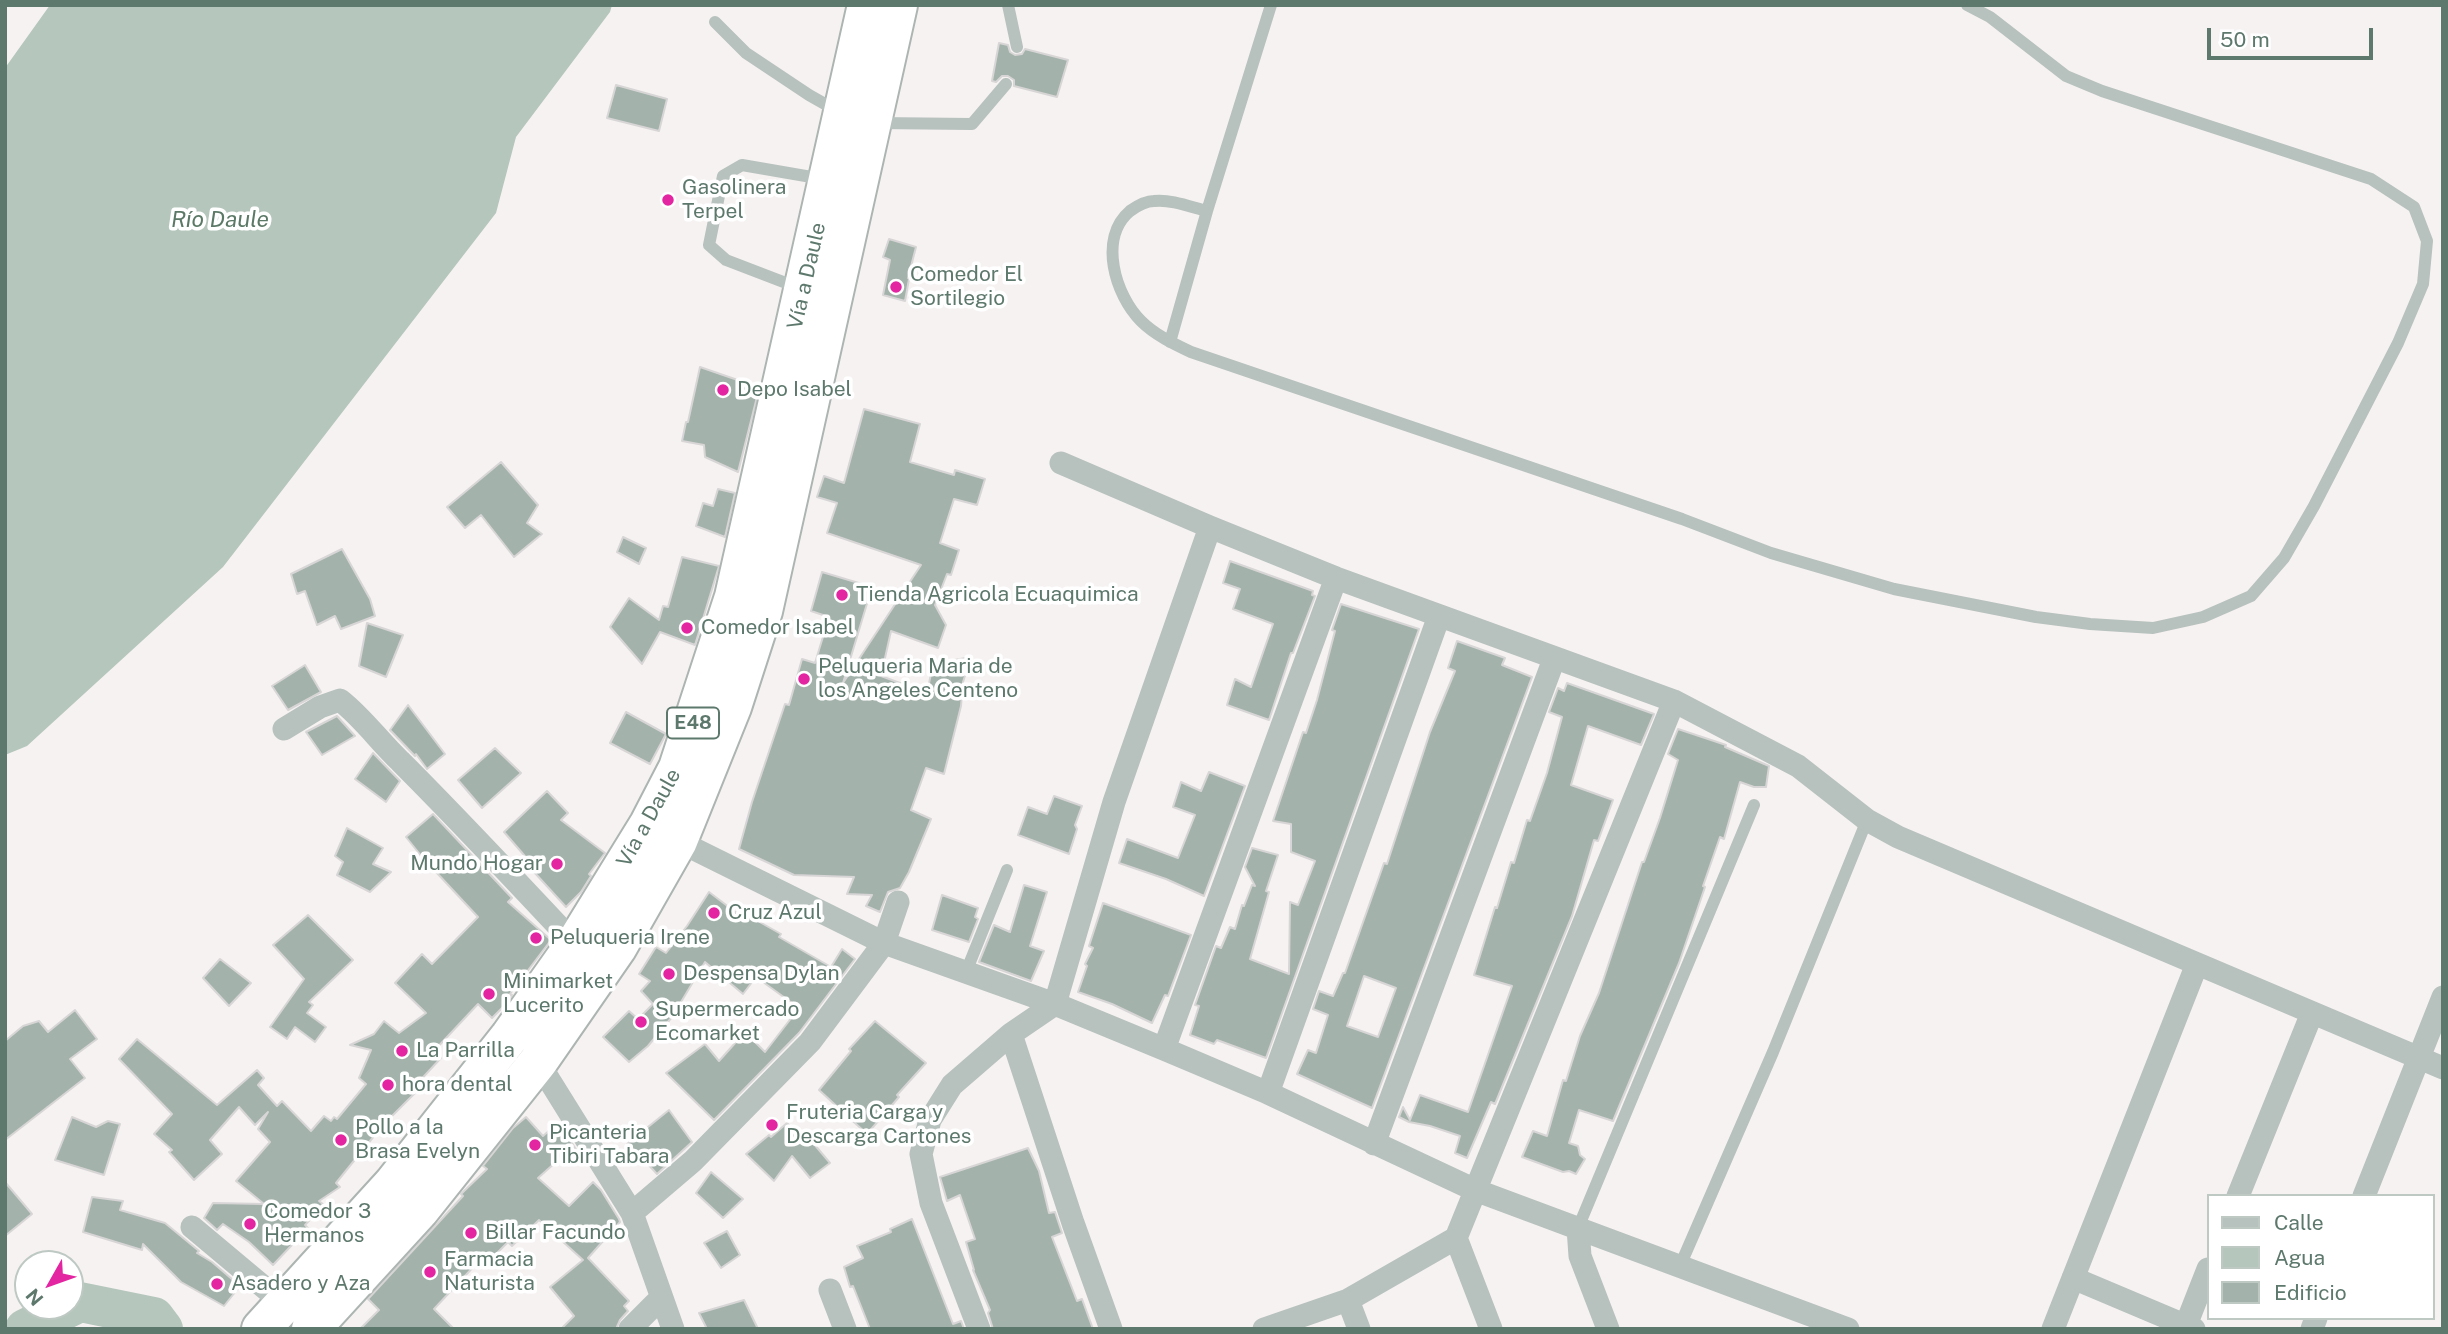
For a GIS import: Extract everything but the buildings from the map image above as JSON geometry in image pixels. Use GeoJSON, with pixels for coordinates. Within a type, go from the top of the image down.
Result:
{"type":"FeatureCollection","features":[{"type":"Feature","properties":{"kind":"highway","name":"Vía a Daule"},"geometry":{"type":"LineString","coordinates":[[858,119],[867,5]]}},
{"type":"Feature","properties":{"kind":"highway","name":"Vía a Daule"},"geometry":{"type":"LineString","coordinates":[[281,1321],[510,1037],[575,944],[649,824],[678,768],[734,597],[818,293],[858,119],[898,5]]}},
{"type":"Feature","properties":{"kind":"highway","name":"Vía a Daule"},"geometry":{"type":"LineString","coordinates":[[281,1321],[420,1210],[538,1062],[617,948],[678,841],[728,718],[763,611],[818,293]]}},
{"type":"Feature","properties":{"kind":"street"},"geometry":{"type":"LineString","coordinates":[[1061,463],[1336,578],[1674,701],[1798,766],[1867,820],[1898,837],[2443,1068]]}},
{"type":"Feature","properties":{"kind":"street"},"geometry":{"type":"LineString","coordinates":[[979,1329],[931,1203],[921,1154],[930,1120],[952,1085],[1011,1034],[1055,1004],[1114,802],[1210,527]]}},
{"type":"Feature","properties":{"kind":"street"},"geometry":{"type":"LineString","coordinates":[[1164,1049],[1336,578]]}},
{"type":"Feature","properties":{"kind":"street"},"geometry":{"type":"LineString","coordinates":[[1268,1093],[1439,616]]}},
{"type":"Feature","properties":{"kind":"street"},"geometry":{"type":"LineString","coordinates":[[1374,1144],[1554,659]]}},
{"type":"Feature","properties":{"kind":"street"},"geometry":{"type":"LineString","coordinates":[[284,729],[320,707],[340,700],[359,715],[393,755],[460,821],[575,944]]}},
{"type":"Feature","properties":{"kind":"street"},"geometry":{"type":"LineString","coordinates":[[1264,1329],[1348,1300],[1456,1238],[1674,701]]}},
{"type":"Feature","properties":{"kind":"street"},"geometry":{"type":"LineString","coordinates":[[678,841],[884,943],[1055,1004],[1164,1049],[1268,1093],[1475,1190],[1848,1329]]}},
{"type":"Feature","properties":{"kind":"street"},"geometry":{"type":"LineString","coordinates":[[632,1213],[693,1161],[810,1042],[884,943],[898,902]]}},
{"type":"Feature","properties":{"kind":"street"},"geometry":{"type":"LineString","coordinates":[[2053,1329],[2197,964]]}},
{"type":"Feature","properties":{"kind":"street"},"geometry":{"type":"LineString","coordinates":[[2365,1194],[2443,997]]}},
{"type":"Feature","properties":{"kind":"street"},"geometry":{"type":"LineString","coordinates":[[2239,1194],[2312,1013]]}},
{"type":"Feature","properties":{"kind":"street"},"geometry":{"type":"LineString","coordinates":[[1011,1034],[1111,1329]]}},
{"type":"Feature","properties":{"kind":"street"},"geometry":{"type":"LineString","coordinates":[[538,1062],[632,1213],[673,1329]]}},
{"type":"Feature","properties":{"kind":"street"},"geometry":{"type":"LineString","coordinates":[[192,1227],[281,1321]]}},
{"type":"Feature","properties":{"kind":"street"},"geometry":{"type":"LineString","coordinates":[[1578,1228],[1580,1256],[1608,1329]]}},
{"type":"Feature","properties":{"kind":"street"},"geometry":{"type":"LineString","coordinates":[[1456,1238],[1491,1329]]}},
{"type":"Feature","properties":{"kind":"street"},"geometry":{"type":"LineString","coordinates":[[2073,1278],[2190,1327],[2206,1275]]}},
{"type":"Feature","properties":{"kind":"street"},"geometry":{"type":"LineString","coordinates":[[830,1290],[845,1329]]}},
{"type":"Feature","properties":{"kind":"street"},"geometry":{"type":"LineString","coordinates":[[630,1329],[661,1298]]}},
{"type":"Feature","properties":{"kind":"street"},"geometry":{"type":"LineString","coordinates":[[1348,1300],[1359,1329]]}},
{"type":"Feature","properties":{"kind":"lane"},"geometry":{"type":"LineString","coordinates":[[1008,5],[1017,47]]}},
{"type":"Feature","properties":{"kind":"lane"},"geometry":{"type":"LineString","coordinates":[[1170,342],[1207,211],[1271,5]]}},
{"type":"Feature","properties":{"kind":"lane"},"geometry":{"type":"LineString","coordinates":[[1207,211],[1155,200],[1138,205],[1120,220],[1113,239],[1113,261],[1120,289],[1140,320],[1170,342],[1191,352],[1682,519],[1771,553],[1894,589],[2036,617],[2091,624],[2153,628],[2203,617],[2251,596],[2284,558],[2314,506],[2398,343],[2423,284],[2427,241],[2414,207],[2371,179],[2102,91],[2066,76],[1990,17],[1966,5]]}},
{"type":"Feature","properties":{"kind":"lane"},"geometry":{"type":"LineString","coordinates":[[715,22],[746,53],[809,95],[858,119],[972,124],[1006,84]]}},
{"type":"Feature","properties":{"kind":"lane"},"geometry":{"type":"LineString","coordinates":[[818,293],[726,260],[709,245],[723,176],[742,165],[843,184]]}},
{"type":"Feature","properties":{"kind":"lane"},"geometry":{"type":"LineString","coordinates":[[1578,1228],[1754,805]]}},
{"type":"Feature","properties":{"kind":"lane"},"geometry":{"type":"LineString","coordinates":[[1680,1266],[1773,1052],[1867,820]]}},
{"type":"Feature","properties":{"kind":"lane"},"geometry":{"type":"LineString","coordinates":[[966,972],[1007,870]]}},
{"type":"Feature","properties":{"kind":"water","name":"Río Daule"},"geometry":{"type":"Polygon","coordinates":[[[50,5],[612,5],[610,12],[516,137],[496,213],[223,567],[27,746],[5,755],[5,68],[50,5]]]}},
{"type":"Feature","properties":{"kind":"waterway"},"geometry":{"type":"LineString","coordinates":[[25,1329],[80,1302],[154,1317],[163,1329]]}},
{"type":"Feature","properties":{"kind":"place","name":"Gasolinera Terpel"},"geometry":{"type":"Point","coordinates":[668,200]}},
{"type":"Feature","properties":{"kind":"place","name":"Comedor El Sortilegio"},"geometry":{"type":"Point","coordinates":[896,287]}},
{"type":"Feature","properties":{"kind":"place","name":"Depo Isabel"},"geometry":{"type":"Point","coordinates":[723,390]}},
{"type":"Feature","properties":{"kind":"place","name":"Tienda Agricola Ecuaquimica"},"geometry":{"type":"Point","coordinates":[842,595]}},
{"type":"Feature","properties":{"kind":"place","name":"Comedor Isabel"},"geometry":{"type":"Point","coordinates":[687,628]}},
{"type":"Feature","properties":{"kind":"place","name":"Peluqueria Maria de los Angeles Centeno"},"geometry":{"type":"Point","coordinates":[804,679]}},
{"type":"Feature","properties":{"kind":"place","name":"Mundo Hogar"},"geometry":{"type":"Point","coordinates":[557,864]}},
{"type":"Feature","properties":{"kind":"place","name":"Cruz Azul"},"geometry":{"type":"Point","coordinates":[714,913]}},
{"type":"Feature","properties":{"kind":"place","name":"Peluqueria Irene"},"geometry":{"type":"Point","coordinates":[536,938]}},
{"type":"Feature","properties":{"kind":"place","name":"Despensa Dylan"},"geometry":{"type":"Point","coordinates":[669,974]}},
{"type":"Feature","properties":{"kind":"place","name":"Minimarket Lucerito"},"geometry":{"type":"Point","coordinates":[489,994]}},
{"type":"Feature","properties":{"kind":"place","name":"Supermercado Ecomarket"},"geometry":{"type":"Point","coordinates":[641,1022]}},
{"type":"Feature","properties":{"kind":"place","name":"La Parrilla"},"geometry":{"type":"Point","coordinates":[402,1051]}},
{"type":"Feature","properties":{"kind":"place","name":"hora dental"},"geometry":{"type":"Point","coordinates":[388,1085]}},
{"type":"Feature","properties":{"kind":"place","name":"Fruteria Carga y Descarga Cartones"},"geometry":{"type":"Point","coordinates":[772,1125]}},
{"type":"Feature","properties":{"kind":"place","name":"Pollo a la Brasa Evelyn"},"geometry":{"type":"Point","coordinates":[341,1140]}},
{"type":"Feature","properties":{"kind":"place","name":"Picanteria Tibiri Tabara"},"geometry":{"type":"Point","coordinates":[535,1145]}},
{"type":"Feature","properties":{"kind":"place","name":"Comedor 3 Hermanos"},"geometry":{"type":"Point","coordinates":[250,1224]}},
{"type":"Feature","properties":{"kind":"place","name":"Billar Facundo"},"geometry":{"type":"Point","coordinates":[471,1233]}},
{"type":"Feature","properties":{"kind":"place","name":"Farmacia Naturista"},"geometry":{"type":"Point","coordinates":[430,1272]}},
{"type":"Feature","properties":{"kind":"place","name":"Asadero y Aza"},"geometry":{"type":"Point","coordinates":[217,1284]}}]}
